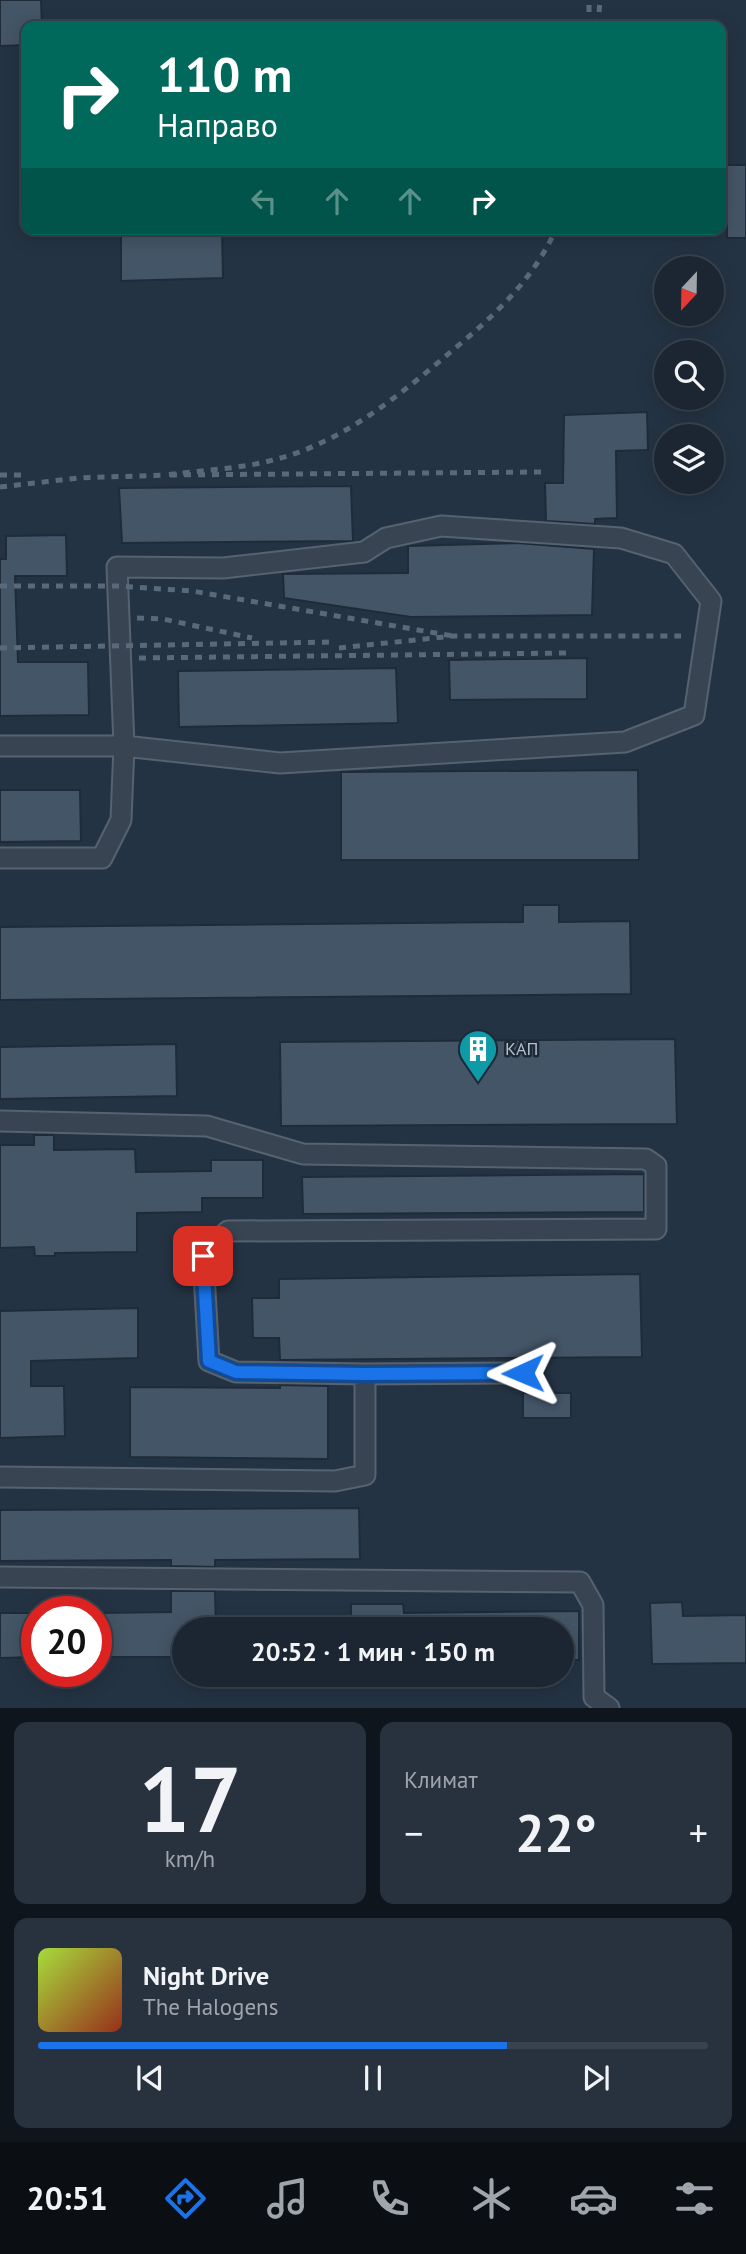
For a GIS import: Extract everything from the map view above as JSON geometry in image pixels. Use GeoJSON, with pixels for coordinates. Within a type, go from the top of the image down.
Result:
{"type":"FeatureCollection","features":[{"type":"Feature","properties":{"kind":"lane"},"geometry":{"type":"LineString","coordinates":[[0,746],[124,746],[280,763],[625,742],[694,715],[711,601],[674,554],[621,538],[442,526],[386,538],[364,552],[223,568],[117,567],[124,746],[121,820],[102,858],[0,858]]}},
{"type":"Feature","properties":{"kind":"lane"},"geometry":{"type":"LineString","coordinates":[[0,1121],[207,1126],[303,1154],[646,1159],[656,1166],[656,1229],[228,1231],[203,1256],[209,1361],[236,1372],[523,1373]]}},
{"type":"Feature","properties":{"kind":"lane"},"geometry":{"type":"LineString","coordinates":[[0,1477],[335,1481],[365,1475],[365,1374]]}},
{"type":"Feature","properties":{"kind":"lane"},"geometry":{"type":"LineString","coordinates":[[0,1577],[580,1583],[593,1605],[594,1697],[609,1708]]}},
{"type":"Feature","properties":{"kind":"building"},"geometry":{"type":"Polygon","coordinates":[[[0,0],[41,0],[42,21],[21,21],[21,45],[0,46],[0,0]]]}},
{"type":"Feature","properties":{"kind":"building"},"geometry":{"type":"Polygon","coordinates":[[[727,165],[746,165],[746,238],[727,238],[727,165]]]}},
{"type":"Feature","properties":{"kind":"building"},"geometry":{"type":"Polygon","coordinates":[[[121,235],[222,235],[223,278],[121,281],[121,235]]]}},
{"type":"Feature","properties":{"kind":"building"},"geometry":{"type":"Polygon","coordinates":[[[647,412],[648,450],[616,451],[617,518],[595,519],[595,524],[546,521],[545,483],[563,483],[564,415],[647,412]]]}},
{"type":"Feature","properties":{"kind":"building"},"geometry":{"type":"Polygon","coordinates":[[[351,486],[353,541],[122,543],[119,488],[351,486]]]}},
{"type":"Feature","properties":{"kind":"building"},"geometry":{"type":"Polygon","coordinates":[[[66,535],[67,576],[15,576],[18,662],[88,662],[89,715],[0,716],[0,559],[6,559],[6,536],[66,535]]]}},
{"type":"Feature","properties":{"kind":"building"},"geometry":{"type":"Polygon","coordinates":[[[517,543],[594,549],[592,615],[411,617],[284,598],[283,574],[408,573],[408,546],[517,543]]]}},
{"type":"Feature","properties":{"kind":"building"},"geometry":{"type":"Polygon","coordinates":[[[587,658],[587,699],[450,700],[449,660],[587,658]]]}},
{"type":"Feature","properties":{"kind":"building"},"geometry":{"type":"Polygon","coordinates":[[[396,668],[398,723],[179,727],[178,671],[396,668]]]}},
{"type":"Feature","properties":{"kind":"building"},"geometry":{"type":"Polygon","coordinates":[[[638,770],[639,860],[341,860],[341,772],[638,770]]]}},
{"type":"Feature","properties":{"kind":"building"},"geometry":{"type":"Polygon","coordinates":[[[0,790],[80,790],[81,841],[0,842],[0,790]]]}},
{"type":"Feature","properties":{"kind":"building"},"geometry":{"type":"Polygon","coordinates":[[[523,905],[559,905],[559,922],[630,921],[631,994],[0,1000],[0,927],[523,922],[523,905]]]}},
{"type":"Feature","properties":{"kind":"building","name":"КАП"},"geometry":{"type":"Polygon","coordinates":[[[675,1039],[677,1124],[281,1126],[280,1042],[675,1039]]]}},
{"type":"Feature","properties":{"kind":"building"},"geometry":{"type":"Polygon","coordinates":[[[176,1044],[177,1096],[0,1099],[0,1047],[176,1044]]]}},
{"type":"Feature","properties":{"kind":"building"},"geometry":{"type":"Polygon","coordinates":[[[34,1135],[54,1135],[54,1150],[135,1149],[136,1172],[211,1171],[211,1160],[263,1160],[263,1198],[202,1198],[202,1212],[137,1213],[137,1252],[55,1253],[55,1256],[35,1256],[34,1247],[0,1248],[0,1145],[34,1145],[34,1135]]]}},
{"type":"Feature","properties":{"kind":"building"},"geometry":{"type":"Polygon","coordinates":[[[644,1174],[644,1212],[303,1214],[302,1177],[644,1174]]]}},
{"type":"Feature","properties":{"kind":"building"},"geometry":{"type":"Polygon","coordinates":[[[640,1274],[642,1357],[280,1360],[279,1338],[253,1338],[252,1298],[279,1298],[279,1279],[640,1274]]]}},
{"type":"Feature","properties":{"kind":"building"},"geometry":{"type":"Polygon","coordinates":[[[138,1308],[138,1358],[31,1361],[31,1386],[64,1386],[65,1436],[0,1438],[0,1311],[138,1308]]]}},
{"type":"Feature","properties":{"kind":"building"},"geometry":{"type":"Polygon","coordinates":[[[280,1385],[328,1386],[328,1459],[130,1457],[130,1387],[280,1388],[280,1385]]]}},
{"type":"Feature","properties":{"kind":"building"},"geometry":{"type":"Polygon","coordinates":[[[523,1393],[571,1393],[571,1418],[523,1418],[523,1393]]]}},
{"type":"Feature","properties":{"kind":"building"},"geometry":{"type":"Polygon","coordinates":[[[359,1508],[360,1559],[215,1560],[215,1567],[171,1566],[171,1560],[0,1561],[0,1510],[359,1508]]]}},
{"type":"Feature","properties":{"kind":"building"},"geometry":{"type":"Polygon","coordinates":[[[171,1591],[215,1591],[216,1617],[172,1617],[172,1657],[112,1657],[112,1613],[171,1612],[171,1591]]]}},
{"type":"Feature","properties":{"kind":"building"},"geometry":{"type":"Polygon","coordinates":[[[682,1602],[683,1616],[746,1615],[746,1663],[652,1664],[650,1603],[682,1602]]]}},
{"type":"Feature","properties":{"kind":"building"},"geometry":{"type":"Polygon","coordinates":[[[351,1604],[403,1604],[404,1613],[579,1611],[579,1660],[574,1660],[574,1617],[351,1617],[351,1604]]]}},
{"type":"Feature","properties":{"kind":"building"},"geometry":{"type":"Polygon","coordinates":[[[0,1613],[21,1613],[21,1657],[0,1658],[0,1613]]]}},
{"type":"Feature","properties":{"kind":"railway"},"geometry":{"type":"LineString","coordinates":[[589,0],[589,21]]}},
{"type":"Feature","properties":{"kind":"railway"},"geometry":{"type":"LineString","coordinates":[[598,21],[600,0]]}},
{"type":"Feature","properties":{"kind":"railway"},"geometry":{"type":"LineString","coordinates":[[541,472],[166,475],[277,459],[326,441],[349,428],[433,367],[498,310],[536,264],[553,235]]}},
{"type":"Feature","properties":{"kind":"railway"},"geometry":{"type":"LineString","coordinates":[[0,475],[27,475]]}},
{"type":"Feature","properties":{"kind":"railway"},"geometry":{"type":"LineString","coordinates":[[0,487],[78,478],[166,475]]}},
{"type":"Feature","properties":{"kind":"railway"},"geometry":{"type":"LineString","coordinates":[[0,586],[117,586],[192,591],[453,636]]}},
{"type":"Feature","properties":{"kind":"railway"},"geometry":{"type":"LineString","coordinates":[[137,618],[163,619],[252,638]]}},
{"type":"Feature","properties":{"kind":"railway"},"geometry":{"type":"LineString","coordinates":[[339,648],[453,636],[681,636]]}},
{"type":"Feature","properties":{"kind":"railway"},"geometry":{"type":"LineString","coordinates":[[0,648],[331,642]]}},
{"type":"Feature","properties":{"kind":"railway"},"geometry":{"type":"LineString","coordinates":[[139,658],[567,653]]}},
{"type":"Feature","properties":{"kind":"place","name":"КАП"},"geometry":{"type":"Point","coordinates":[478,1083]}},
{"type":"Feature","properties":{"kind":"route"},"geometry":{"type":"LineString","coordinates":[[203,1256],[209,1361],[236,1372],[523,1373]]}}]}
